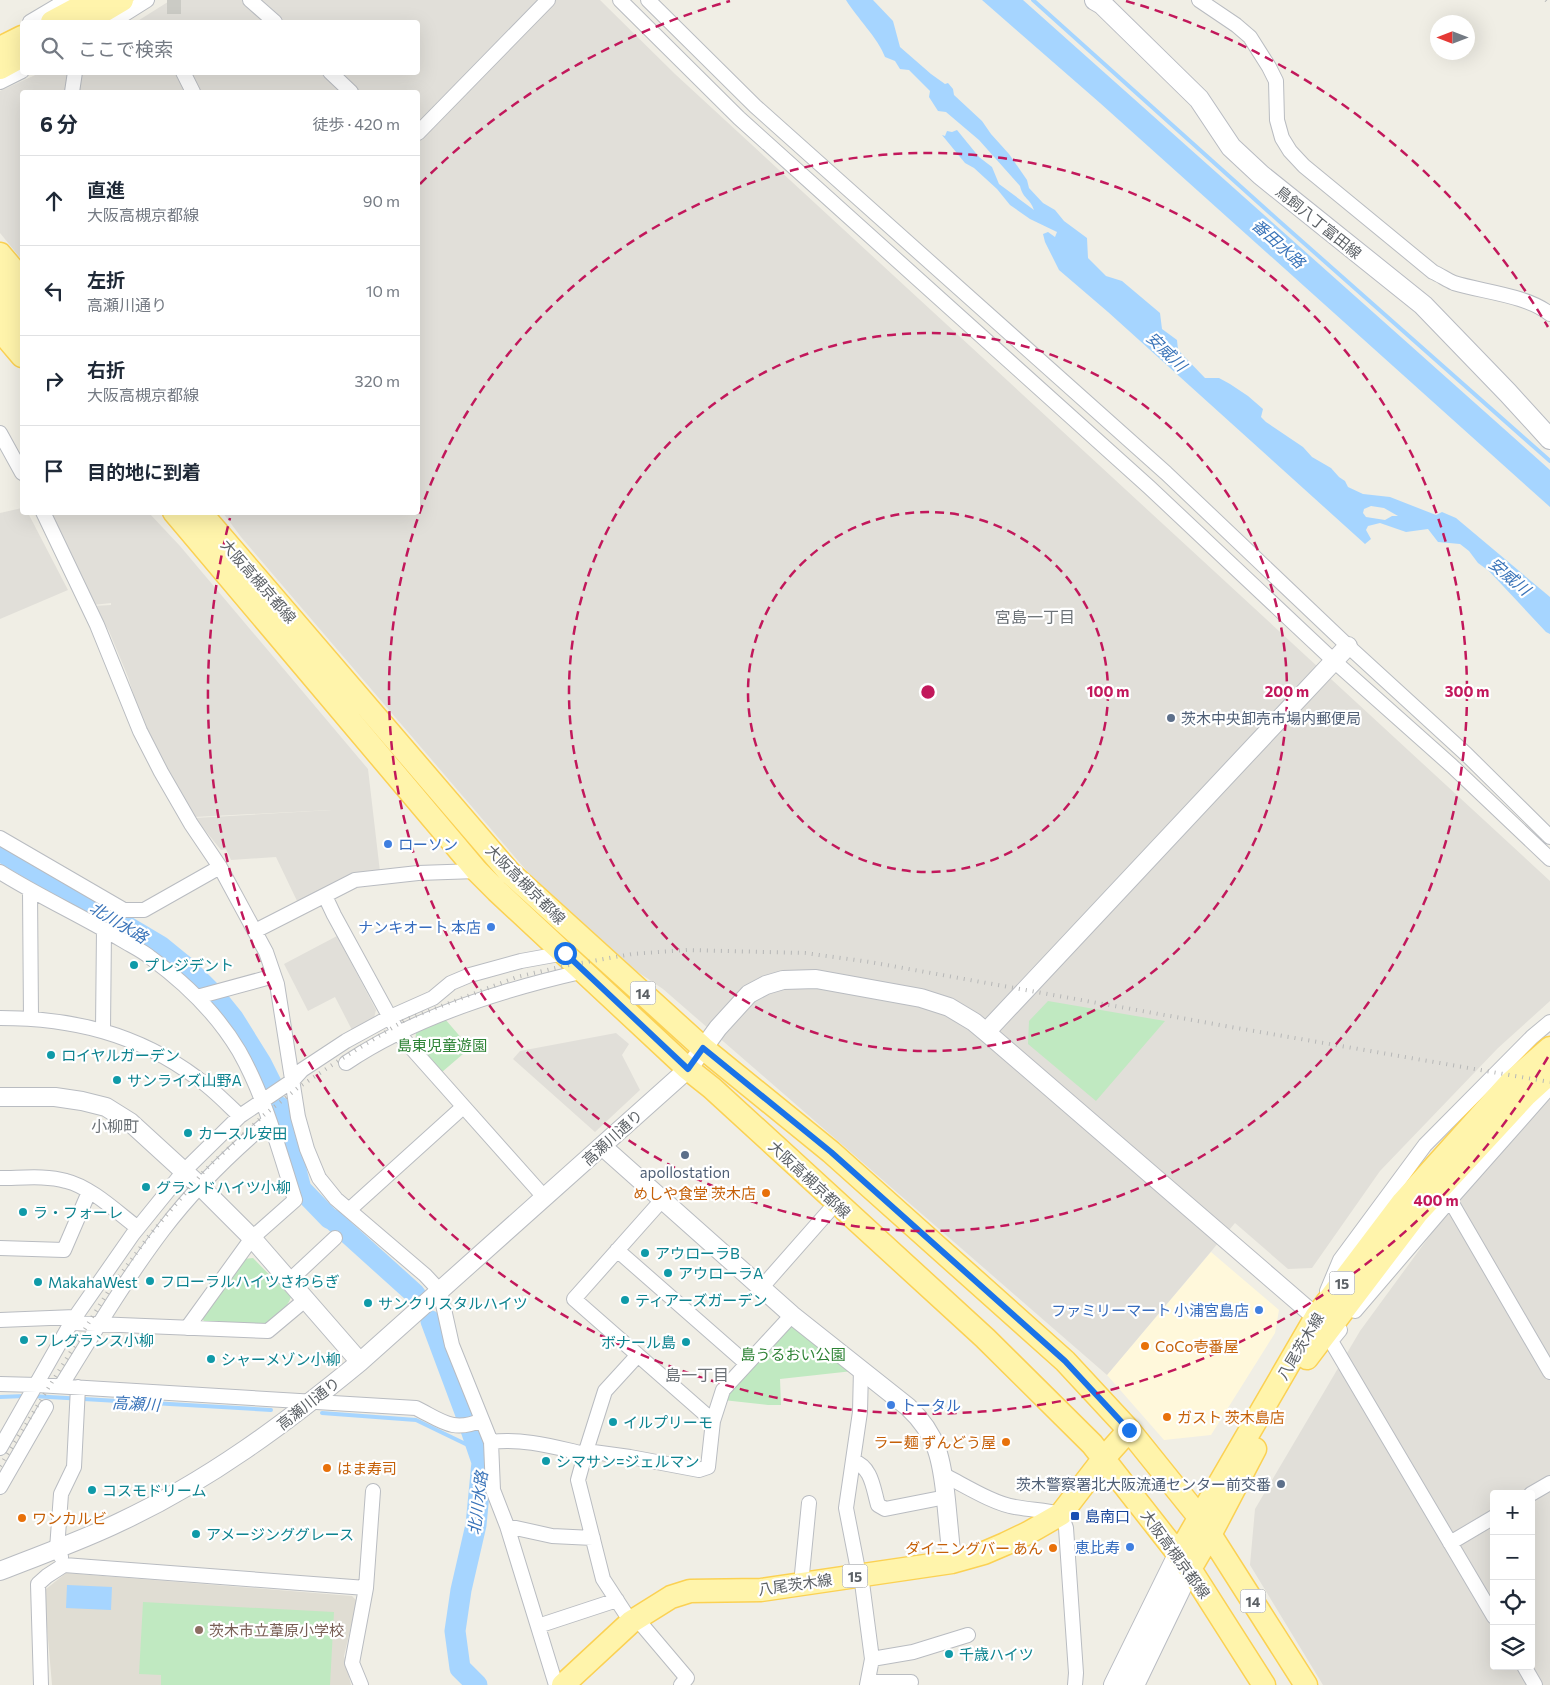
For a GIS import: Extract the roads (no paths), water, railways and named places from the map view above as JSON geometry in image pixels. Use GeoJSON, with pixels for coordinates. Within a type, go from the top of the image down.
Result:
{"type":"FeatureCollection","features":[{"type":"Feature","properties":{"kind":"main road"},"geometry":{"type":"LineString","coordinates":[[56,20],[93,0]]}},
{"type":"Feature","properties":{"kind":"main road"},"geometry":{"type":"LineString","coordinates":[[88,20],[122,0]]}},
{"type":"Feature","properties":{"kind":"main road","name":"鳥飼八丁富田線"},"geometry":{"type":"LineString","coordinates":[[1095,0],[1102,4],[1199,99],[1231,147],[1261,175],[1422,305],[1550,439]]}},
{"type":"Feature","properties":{"kind":"main road"},"geometry":{"type":"LineString","coordinates":[[0,48],[20,38]]}},
{"type":"Feature","properties":{"kind":"main road"},"geometry":{"type":"LineString","coordinates":[[0,68],[20,57]]}},
{"type":"Feature","properties":{"kind":"main road"},"geometry":{"type":"LineString","coordinates":[[0,254],[20,278]]}},
{"type":"Feature","properties":{"kind":"main road"},"geometry":{"type":"LineString","coordinates":[[0,281],[20,306]]}},
{"type":"Feature","properties":{"kind":"main road"},"geometry":{"type":"LineString","coordinates":[[0,302],[20,326]]}},
{"type":"Feature","properties":{"kind":"main road"},"geometry":{"type":"LineString","coordinates":[[0,330],[20,354]]}},
{"type":"Feature","properties":{"kind":"main road"},"geometry":{"type":"LineString","coordinates":[[174,515],[208,529]]}},
{"type":"Feature","properties":{"kind":"main road","name":"大阪高槻京都線"},"geometry":{"type":"LineString","coordinates":[[180,515],[208,529],[510,872],[703,1048],[831,1152],[1065,1361],[1129,1430],[1205,1525],[1306,1685]]}},
{"type":"Feature","properties":{"kind":"main road","name":"大阪高槻京都線"},"geometry":{"type":"LineString","coordinates":[[201,515],[208,529],[477,871],[688,1069],[712,1088],[985,1338],[1086,1438],[1104,1458],[1184,1561],[1264,1685]]}},
{"type":"Feature","properties":{"kind":"main road","name":"八尾茨木線"},"geometry":{"type":"LineString","coordinates":[[1205,1525],[1316,1317],[1403,1202],[1510,1084],[1550,1048]]}},
{"type":"Feature","properties":{"kind":"main road","name":"八尾茨木線"},"geometry":{"type":"LineString","coordinates":[[1184,1561],[1296,1372],[1424,1205],[1525,1096],[1550,1073]]}},
{"type":"Feature","properties":{"kind":"main road"},"geometry":{"type":"LineString","coordinates":[[1352,1315],[1376,1266]]}},
{"type":"Feature","properties":{"kind":"main road"},"geometry":{"type":"LineString","coordinates":[[1296,1372],[1331,1341]]}},
{"type":"Feature","properties":{"kind":"main road","name":"八尾茨木線"},"geometry":{"type":"LineString","coordinates":[[563,1685],[634,1620],[671,1597],[690,1591],[761,1590],[952,1562],[1005,1544],[1062,1514],[1104,1458],[1129,1430]]}},
{"type":"Feature","properties":{"kind":"main road"},"geometry":{"type":"LineString","coordinates":[[1114,1685],[1184,1561]]}},
{"type":"Feature","properties":{"kind":"main road"},"geometry":{"type":"LineString","coordinates":[[1134,1685],[1184,1561]]}},
{"type":"Feature","properties":{"kind":"street"},"geometry":{"type":"LineString","coordinates":[[33,20],[67,0]]}},
{"type":"Feature","properties":{"kind":"street"},"geometry":{"type":"LineString","coordinates":[[115,20],[147,0]]}},
{"type":"Feature","properties":{"kind":"street"},"geometry":{"type":"LineString","coordinates":[[250,0],[273,20]]}},
{"type":"Feature","properties":{"kind":"street"},"geometry":{"type":"LineString","coordinates":[[420,131],[548,0]]}},
{"type":"Feature","properties":{"kind":"street"},"geometry":{"type":"LineString","coordinates":[[620,0],[739,118],[1149,487],[1334,662],[1452,766],[1550,859]]}},
{"type":"Feature","properties":{"kind":"street"},"geometry":{"type":"LineString","coordinates":[[648,0],[755,106],[1166,473],[1348,646],[1466,754],[1550,837]]}},
{"type":"Feature","properties":{"kind":"street"},"geometry":{"type":"LineString","coordinates":[[1199,0],[1236,25],[1250,38],[1269,67],[1276,81],[1277,120],[1282,138],[1290,152],[1304,166],[1433,272],[1452,282],[1509,296],[1544,308],[1550,314]]}},
{"type":"Feature","properties":{"kind":"street"},"geometry":{"type":"LineString","coordinates":[[0,39],[20,28]]}},
{"type":"Feature","properties":{"kind":"street"},"geometry":{"type":"LineString","coordinates":[[0,82],[20,72]]}},
{"type":"Feature","properties":{"kind":"street"},"geometry":{"type":"LineString","coordinates":[[72,90],[75,75]]}},
{"type":"Feature","properties":{"kind":"street"},"geometry":{"type":"LineString","coordinates":[[184,75],[192,90]]}},
{"type":"Feature","properties":{"kind":"street"},"geometry":{"type":"LineString","coordinates":[[333,75],[350,90]]}},
{"type":"Feature","properties":{"kind":"street"},"geometry":{"type":"LineString","coordinates":[[0,434],[20,469]]}},
{"type":"Feature","properties":{"kind":"street"},"geometry":{"type":"LineString","coordinates":[[45,515],[97,625],[140,731],[186,815],[220,867],[266,952],[274,976],[286,1033],[298,1116],[307,1150],[319,1178],[336,1199],[425,1275],[440,1291],[452,1345],[475,1423],[491,1442],[493,1490],[507,1526],[556,1685]]}},
{"type":"Feature","properties":{"kind":"street"},"geometry":{"type":"LineString","coordinates":[[986,1032],[1348,646]]}},
{"type":"Feature","properties":{"kind":"street"},"geometry":{"type":"LineString","coordinates":[[0,838],[128,911],[144,910],[220,867]]}},
{"type":"Feature","properties":{"kind":"street"},"geometry":{"type":"LineString","coordinates":[[255,931],[355,880],[418,873],[477,871]]}},
{"type":"Feature","properties":{"kind":"street"},"geometry":{"type":"LineString","coordinates":[[0,872],[151,957],[201,996],[238,1050],[262,1101],[295,1200],[252,1238],[187,1328]]}},
{"type":"Feature","properties":{"kind":"street"},"geometry":{"type":"LineString","coordinates":[[30,890],[31,1018]]}},
{"type":"Feature","properties":{"kind":"street"},"geometry":{"type":"LineString","coordinates":[[325,896],[388,1018],[399,1034],[545,1198]]}},
{"type":"Feature","properties":{"kind":"street"},"geometry":{"type":"LineString","coordinates":[[102,1030],[104,929]]}},
{"type":"Feature","properties":{"kind":"street"},"geometry":{"type":"LineString","coordinates":[[0,1448],[73,1320],[138,1228],[184,1170],[240,1116],[324,1055],[388,1018],[433,998],[451,982],[521,961],[565,953]]}},
{"type":"Feature","properties":{"kind":"street"},"geometry":{"type":"LineString","coordinates":[[346,1063],[399,1034],[444,1014],[490,997],[553,978],[585,971]]}},
{"type":"Feature","properties":{"kind":"street"},"geometry":{"type":"LineString","coordinates":[[201,996],[274,976]]}},
{"type":"Feature","properties":{"kind":"street","name":"高瀬川通り"},"geometry":{"type":"LineString","coordinates":[[0,1571],[61,1557],[120,1522],[183,1489],[246,1450],[312,1401],[360,1362],[688,1069],[718,1028],[749,994],[783,980],[816,979],[905,994],[935,1002],[962,1014],[986,1032],[1316,1317]]}},
{"type":"Feature","properties":{"kind":"street"},"geometry":{"type":"LineString","coordinates":[[0,1018],[31,1018],[66,1022],[102,1030],[163,1056],[197,1078],[240,1116]]}},
{"type":"Feature","properties":{"kind":"street"},"geometry":{"type":"LineString","coordinates":[[1316,1317],[1340,1260],[1425,1144],[1532,1037],[1550,1022]]}},
{"type":"Feature","properties":{"kind":"street"},"geometry":{"type":"LineString","coordinates":[[1490,1609],[1331,1341],[1450,1200],[1550,1087]]}},
{"type":"Feature","properties":{"kind":"street"},"geometry":{"type":"LineString","coordinates":[[0,1097],[55,1097],[82,1101],[106,1107],[130,1122],[184,1170],[252,1238],[360,1362]]}},
{"type":"Feature","properties":{"kind":"street"},"geometry":{"type":"LineString","coordinates":[[349,1210],[463,1107]]}},
{"type":"Feature","properties":{"kind":"street"},"geometry":{"type":"LineString","coordinates":[[61,1386],[99,1324],[163,1230],[226,1158],[269,1121]]}},
{"type":"Feature","properties":{"kind":"street"},"geometry":{"type":"LineString","coordinates":[[602,1146],[792,1315],[908,1406],[921,1421],[936,1446],[944,1475],[952,1562]]}},
{"type":"Feature","properties":{"kind":"street"},"geometry":{"type":"LineString","coordinates":[[0,1178],[52,1178],[68,1181],[89,1192],[138,1228]]}},
{"type":"Feature","properties":{"kind":"street"},"geometry":{"type":"LineString","coordinates":[[0,1248],[64,1250],[89,1192]]}},
{"type":"Feature","properties":{"kind":"street"},"geometry":{"type":"LineString","coordinates":[[662,1200],[574,1299],[713,1421]]}},
{"type":"Feature","properties":{"kind":"street"},"geometry":{"type":"LineString","coordinates":[[1450,1200],[1550,1372]]}},
{"type":"Feature","properties":{"kind":"street"},"geometry":{"type":"LineString","coordinates":[[762,1287],[836,1203]]}},
{"type":"Feature","properties":{"kind":"street"},"geometry":{"type":"LineString","coordinates":[[289,1281],[335,1238]]}},
{"type":"Feature","properties":{"kind":"street"},"geometry":{"type":"LineString","coordinates":[[617,1250],[747,1364]]}},
{"type":"Feature","properties":{"kind":"street"},"geometry":{"type":"LineString","coordinates":[[0,1320],[73,1320],[99,1324],[268,1331],[305,1300]]}},
{"type":"Feature","properties":{"kind":"street"},"geometry":{"type":"LineString","coordinates":[[491,1442],[520,1441],[540,1443],[585,1453],[630,1457],[699,1470],[708,1467],[713,1421],[723,1390],[792,1315]]}},
{"type":"Feature","properties":{"kind":"street"},"geometry":{"type":"LineString","coordinates":[[637,1356],[605,1391],[578,1480],[603,1579],[634,1620],[688,1678],[680,1685]]}},
{"type":"Feature","properties":{"kind":"street"},"geometry":{"type":"LineString","coordinates":[[860,1369],[860,1412],[846,1508],[860,1575],[872,1659],[867,1683],[911,1682]]}},
{"type":"Feature","properties":{"kind":"street"},"geometry":{"type":"LineString","coordinates":[[0,1384],[36,1387],[61,1386],[78,1389],[416,1408],[451,1426],[475,1423]]}},
{"type":"Feature","properties":{"kind":"street"},"geometry":{"type":"LineString","coordinates":[[41,1685],[38,1584],[47,1576],[61,1557],[61,1494],[74,1467],[78,1389]]}},
{"type":"Feature","properties":{"kind":"street"},"geometry":{"type":"LineString","coordinates":[[0,1487],[46,1407]]}},
{"type":"Feature","properties":{"kind":"street"},"geometry":{"type":"LineString","coordinates":[[852,1461],[862,1465],[868,1472],[878,1505],[885,1509],[946,1497]]}},
{"type":"Feature","properties":{"kind":"street"},"geometry":{"type":"LineString","coordinates":[[944,1475],[999,1502],[1014,1507],[1047,1510],[1062,1514],[1066,1528],[1076,1685]]}},
{"type":"Feature","properties":{"kind":"street"},"geometry":{"type":"LineString","coordinates":[[1535,1491],[1550,1482]]}},
{"type":"Feature","properties":{"kind":"street"},"geometry":{"type":"LineString","coordinates":[[361,1685],[352,1663],[366,1588],[373,1491]]}},
{"type":"Feature","properties":{"kind":"street"},"geometry":{"type":"LineString","coordinates":[[800,1584],[809,1503]]}},
{"type":"Feature","properties":{"kind":"street"},"geometry":{"type":"LineString","coordinates":[[1450,1543],[1490,1519]]}},
{"type":"Feature","properties":{"kind":"street"},"geometry":{"type":"LineString","coordinates":[[507,1526],[552,1536],[593,1538]]}},
{"type":"Feature","properties":{"kind":"street"},"geometry":{"type":"LineString","coordinates":[[61,1557],[366,1588]]}},
{"type":"Feature","properties":{"kind":"street"},"geometry":{"type":"LineString","coordinates":[[538,1626],[617,1600]]}},
{"type":"Feature","properties":{"kind":"street"},"geometry":{"type":"LineString","coordinates":[[872,1659],[913,1652],[968,1635]]}},
{"type":"Feature","properties":{"kind":"street"},"geometry":{"type":"LineString","coordinates":[[1526,1670],[1535,1685]]}},
{"type":"Feature","properties":{"kind":"water","name":"安威川"},"geometry":{"type":"Polygon","coordinates":[[[846,0],[873,0],[893,21],[900,47],[931,74],[945,84],[948,83],[953,89],[954,95],[982,121],[1009,154],[1027,180],[1029,188],[1043,203],[1055,210],[1064,221],[1087,238],[1088,258],[1106,276],[1122,281],[1160,313],[1162,329],[1177,340],[1178,350],[1205,378],[1219,378],[1248,396],[1263,409],[1261,417],[1266,422],[1303,447],[1312,457],[1331,468],[1345,481],[1348,487],[1363,494],[1390,497],[1436,515],[1442,512],[1456,518],[1550,597],[1550,634],[1460,544],[1438,542],[1428,529],[1406,532],[1380,523],[1368,526],[1366,530],[1371,539],[1365,544],[1059,270],[1043,234],[1048,232],[1055,237],[1057,232],[1030,219],[1010,205],[997,189],[974,168],[965,163],[942,135],[945,136],[947,131],[957,130],[979,157],[992,167],[999,184],[1034,210],[1020,186],[979,140],[946,112],[938,111],[929,97],[930,91],[909,70],[900,69],[895,61],[885,57],[878,43],[846,0]],[[1371,506],[1364,509],[1363,513],[1366,517],[1385,520],[1392,516],[1398,516],[1384,508],[1371,506]]]}},
{"type":"Feature","properties":{"kind":"water","name":"番田水路"},"geometry":{"type":"Polygon","coordinates":[[[982,0],[1023,0],[1550,470],[1550,507],[1100,103],[982,0]]]}},
{"type":"Feature","properties":{"kind":"water"},"geometry":{"type":"Polygon","coordinates":[[[67,1585],[112,1587],[111,1610],[66,1608],[67,1585]]]}},
{"type":"Feature","properties":{"kind":"waterway","name":"番田水路"},"geometry":{"type":"LineString","coordinates":[[1033,0],[1550,461]]}},
{"type":"Feature","properties":{"kind":"waterway","name":"北川水路"},"geometry":{"type":"LineString","coordinates":[[0,851],[160,946],[187,968],[216,997],[233,1018],[261,1063],[272,1085]]}},
{"type":"Feature","properties":{"kind":"waterway","name":"北川水路"},"geometry":{"type":"LineString","coordinates":[[280,1107],[301,1189],[329,1218],[415,1294]]}},
{"type":"Feature","properties":{"kind":"waterway","name":"北川水路"},"geometry":{"type":"LineString","coordinates":[[431,1321],[482,1462],[476,1525],[461,1590],[455,1631],[460,1668],[477,1685]]}},
{"type":"Feature","properties":{"kind":"waterway","name":"高瀬川"},"geometry":{"type":"LineString","coordinates":[[0,1397],[25,1396]]}},
{"type":"Feature","properties":{"kind":"waterway","name":"高瀬川"},"geometry":{"type":"LineString","coordinates":[[32,1396],[271,1410]]}},
{"type":"Feature","properties":{"kind":"waterway","name":"高瀬川"},"geometry":{"type":"LineString","coordinates":[[322,1413],[416,1420],[478,1450]]}},
{"type":"Feature","properties":{"kind":"tunnel"},"geometry":{"type":"LineString","coordinates":[[174,0],[174,20]]}},
{"type":"Feature","properties":{"kind":"railway"},"geometry":{"type":"LineString","coordinates":[[1546,0],[1550,4]]}},
{"type":"Feature","properties":{"kind":"railway"},"geometry":{"type":"LineString","coordinates":[[0,1466],[109,1290],[148,1237],[205,1170],[264,1115],[299,1087],[338,1061],[405,1020],[517,977],[564,966],[632,954],[687,950],[805,953],[870,962],[1550,1082]]}},
{"type":"Feature","properties":{"kind":"place","name":"茨木中央卸売市場内郵便局"},"geometry":{"type":"Point","coordinates":[1171,718]}},
{"type":"Feature","properties":{"kind":"place","name":"ローソン"},"geometry":{"type":"Point","coordinates":[388,844]}},
{"type":"Feature","properties":{"kind":"place","name":"ナンキオート 本店"},"geometry":{"type":"Point","coordinates":[491,927]}},
{"type":"Feature","properties":{"kind":"place","name":"プレジデント"},"geometry":{"type":"Point","coordinates":[134,965]}},
{"type":"Feature","properties":{"kind":"place","name":"ロイヤルガーデン"},"geometry":{"type":"Point","coordinates":[51,1055]}},
{"type":"Feature","properties":{"kind":"place","name":"サンライズ山野A"},"geometry":{"type":"Point","coordinates":[117,1080]}},
{"type":"Feature","properties":{"kind":"place","name":"カースル安田"},"geometry":{"type":"Point","coordinates":[188,1133]}},
{"type":"Feature","properties":{"kind":"place","name":"apollostation"},"geometry":{"type":"Point","coordinates":[685,1155]}},
{"type":"Feature","properties":{"kind":"place","name":"グランドハイツ小柳"},"geometry":{"type":"Point","coordinates":[146,1187]}},
{"type":"Feature","properties":{"kind":"place","name":"めしや食堂 茨木店"},"geometry":{"type":"Point","coordinates":[766,1193]}},
{"type":"Feature","properties":{"kind":"place","name":"ラ・フォーレ"},"geometry":{"type":"Point","coordinates":[23,1212]}},
{"type":"Feature","properties":{"kind":"place","name":"アウローラB"},"geometry":{"type":"Point","coordinates":[645,1253]}},
{"type":"Feature","properties":{"kind":"place","name":"アウローラA"},"geometry":{"type":"Point","coordinates":[668,1273]}},
{"type":"Feature","properties":{"kind":"place","name":"フローラルハイツさわらぎ"},"geometry":{"type":"Point","coordinates":[150,1281]}},
{"type":"Feature","properties":{"kind":"place","name":"MakahaWest"},"geometry":{"type":"Point","coordinates":[38,1282]}},
{"type":"Feature","properties":{"kind":"place","name":"ティアーズガーデン"},"geometry":{"type":"Point","coordinates":[625,1300]}},
{"type":"Feature","properties":{"kind":"place","name":"サンクリスタルハイツ"},"geometry":{"type":"Point","coordinates":[368,1303]}},
{"type":"Feature","properties":{"kind":"place","name":"ファミリーマート 小浦宮島店"},"geometry":{"type":"Point","coordinates":[1259,1310]}},
{"type":"Feature","properties":{"kind":"place","name":"フレグランス小柳"},"geometry":{"type":"Point","coordinates":[24,1340]}},
{"type":"Feature","properties":{"kind":"place","name":"ボナール島"},"geometry":{"type":"Point","coordinates":[686,1342]}},
{"type":"Feature","properties":{"kind":"place","name":"CoCo壱番屋"},"geometry":{"type":"Point","coordinates":[1145,1346]}},
{"type":"Feature","properties":{"kind":"place","name":"シャーメゾン小柳"},"geometry":{"type":"Point","coordinates":[211,1359]}},
{"type":"Feature","properties":{"kind":"place","name":"トータル"},"geometry":{"type":"Point","coordinates":[891,1405]}},
{"type":"Feature","properties":{"kind":"place","name":"ガスト 茨木島店"},"geometry":{"type":"Point","coordinates":[1167,1417]}},
{"type":"Feature","properties":{"kind":"place","name":"イルプリーモ"},"geometry":{"type":"Point","coordinates":[613,1422]}},
{"type":"Feature","properties":{"kind":"place","name":"ラー麺 ずんどう屋"},"geometry":{"type":"Point","coordinates":[1006,1442]}},
{"type":"Feature","properties":{"kind":"place","name":"シマサン=ジェルマン"},"geometry":{"type":"Point","coordinates":[546,1461]}},
{"type":"Feature","properties":{"kind":"place","name":"はま寿司"},"geometry":{"type":"Point","coordinates":[327,1468]}},
{"type":"Feature","properties":{"kind":"place","name":"茨木警察署北大阪流通センター前交番"},"geometry":{"type":"Point","coordinates":[1281,1484]}},
{"type":"Feature","properties":{"kind":"place","name":"コスモドリーム"},"geometry":{"type":"Point","coordinates":[92,1490]}},
{"type":"Feature","properties":{"kind":"place","name":"島南口"},"geometry":{"type":"Point","coordinates":[1075,1516]}},
{"type":"Feature","properties":{"kind":"place","name":"ワンカルビ"},"geometry":{"type":"Point","coordinates":[22,1518]}},
{"type":"Feature","properties":{"kind":"place","name":"アメージンググレース"},"geometry":{"type":"Point","coordinates":[196,1534]}},
{"type":"Feature","properties":{"kind":"place","name":"恵比寿"},"geometry":{"type":"Point","coordinates":[1130,1547]}},
{"type":"Feature","properties":{"kind":"place","name":"ダイニングバー あん"},"geometry":{"type":"Point","coordinates":[1053,1548]}},
{"type":"Feature","properties":{"kind":"place","name":"茨木市立葦原小学校"},"geometry":{"type":"Point","coordinates":[199,1630]}},
{"type":"Feature","properties":{"kind":"place","name":"千歳ハイツ"},"geometry":{"type":"Point","coordinates":[949,1654]}},
{"type":"Feature","properties":{"kind":"district","name":"宮島一丁目"},"geometry":{"type":"Point","coordinates":[1035,616]}},
{"type":"Feature","properties":{"kind":"district","name":"小柳町"},"geometry":{"type":"Point","coordinates":[115,1125]}},
{"type":"Feature","properties":{"kind":"district","name":"島一丁目"},"geometry":{"type":"Point","coordinates":[697,1374]}},
{"type":"Feature","properties":{"kind":"park label","name":"島東児童遊園"},"geometry":{"type":"Point","coordinates":[442,1045]}},
{"type":"Feature","properties":{"kind":"park label","name":"島うるおい公園"},"geometry":{"type":"Point","coordinates":[793,1354]}}]}
